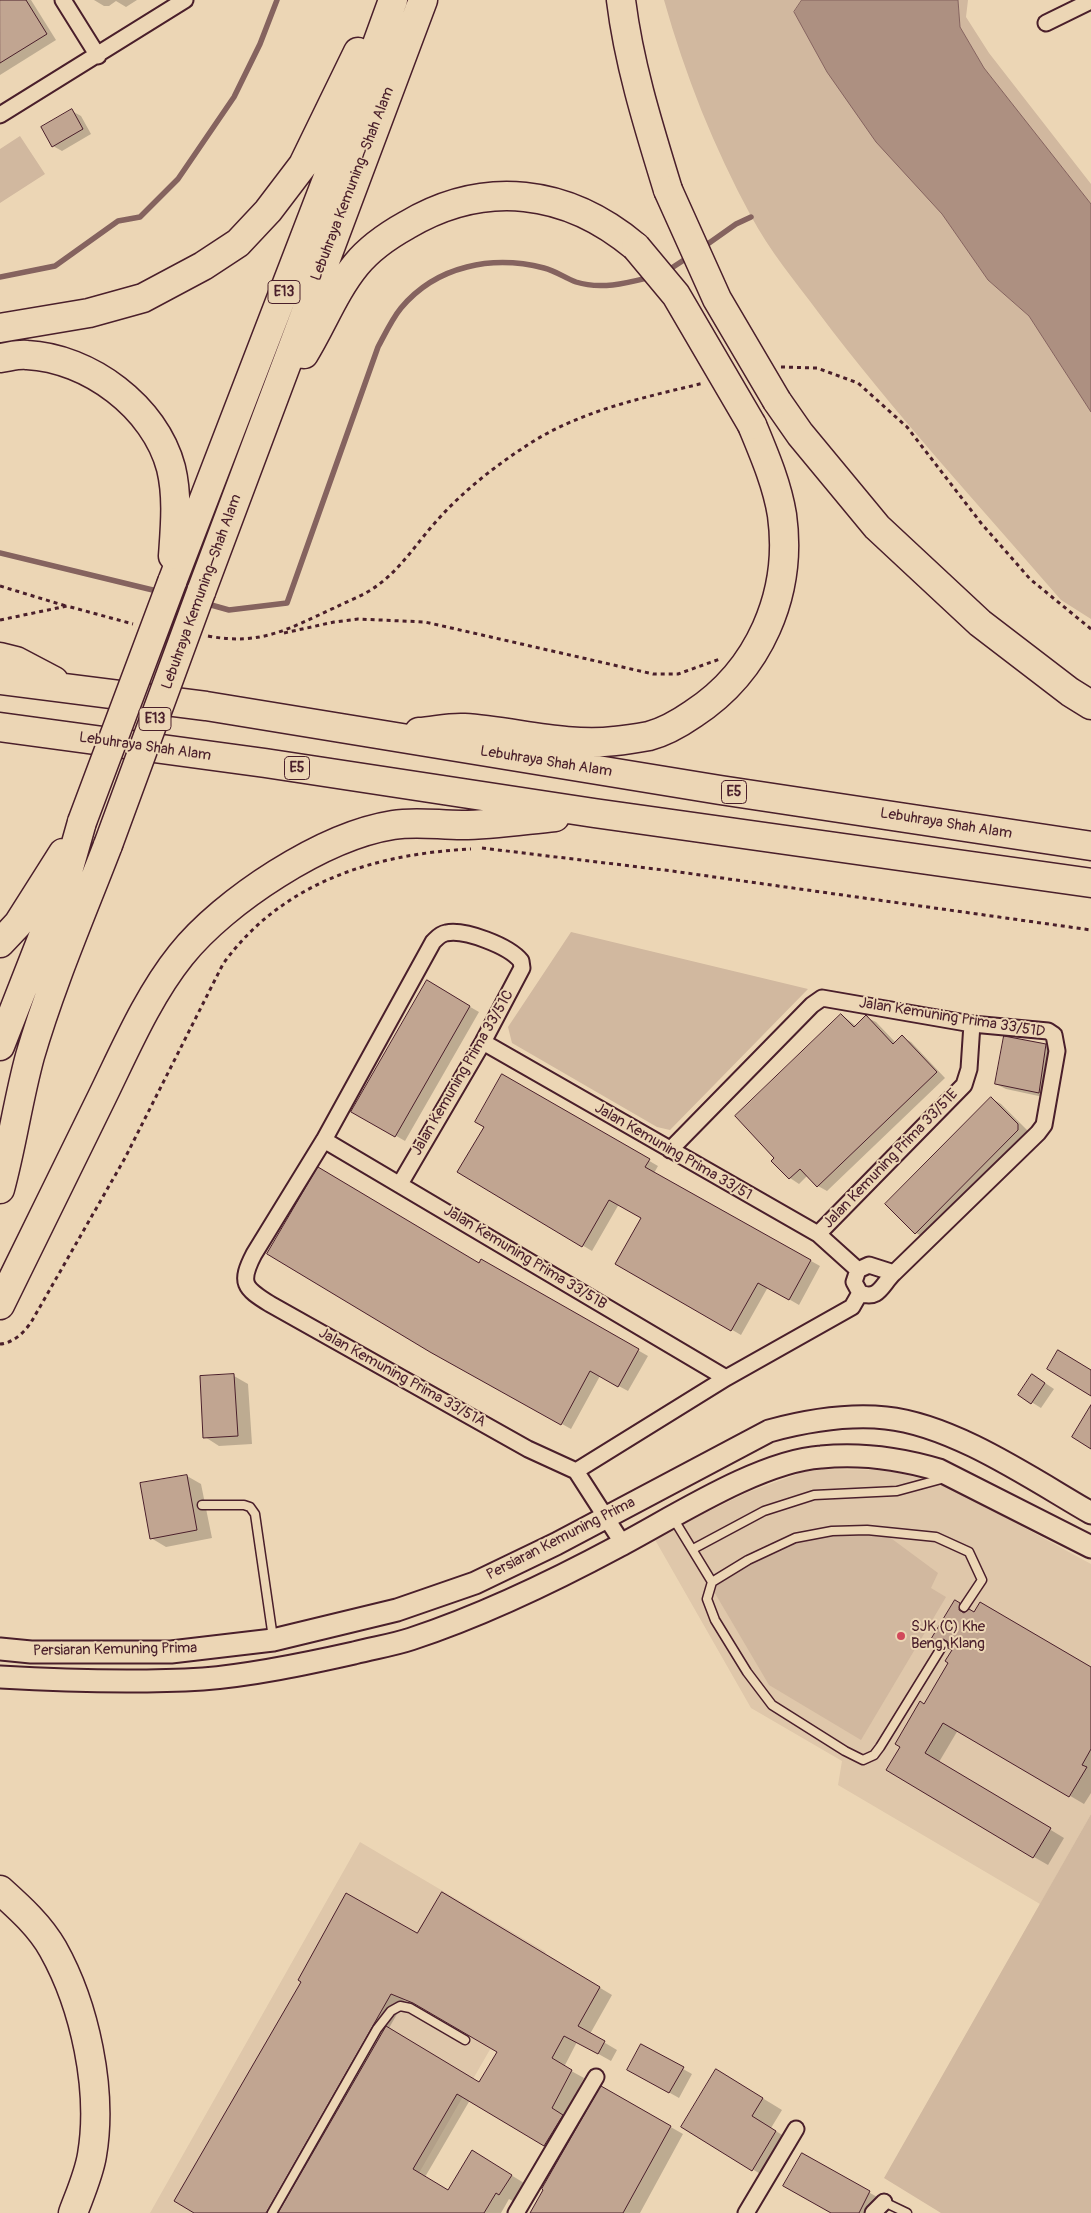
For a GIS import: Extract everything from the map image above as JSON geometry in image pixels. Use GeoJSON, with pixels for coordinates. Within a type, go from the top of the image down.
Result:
{"type":"FeatureCollection","features":[{"type":"Feature","properties":{"kind":"highway"},"geometry":{"type":"LineString","coordinates":[[0,328],[89,313],[143,298],[203,266],[238,242],[268,211],[304,165],[384,0]]}},
{"type":"Feature","properties":{"kind":"highway","name":"Lebuhraya Kemuning–Shah Alam"},"geometry":{"type":"LineString","coordinates":[[0,944],[18,924],[82,822],[394,0]]}},
{"type":"Feature","properties":{"kind":"highway","name":"Lebuhraya Kemuning–Shah Alam"},"geometry":{"type":"LineString","coordinates":[[0,1190],[13,1141],[30,1057],[63,964],[271,407],[309,299],[423,0]]}},
{"type":"Feature","properties":{"kind":"highway"},"geometry":{"type":"LineString","coordinates":[[621,0],[624,24],[648,126],[668,190],[716,299],[777,401],[800,434],[877,526],[980,622],[1070,692],[1091,705]]}},
{"type":"Feature","properties":{"kind":"highway"},"geometry":{"type":"LineString","coordinates":[[271,407],[308,348],[334,297],[357,264],[391,235],[432,210],[472,199],[509,196],[548,200],[579,210],[613,228],[636,247],[676,295],[752,425],[771,472],[782,514],[784,556],[781,588],[770,621],[747,665],[714,701],[681,722],[650,736],[613,741],[542,739],[463,728],[378,736]]}},
{"type":"Feature","properties":{"kind":"highway"},"geometry":{"type":"LineString","coordinates":[[0,358],[26,355],[44,358],[91,373],[122,394],[145,419],[163,447],[171,469],[176,506],[172,582]]}},
{"type":"Feature","properties":{"kind":"highway"},"geometry":{"type":"LineString","coordinates":[[0,657],[16,661],[68,689]]}},
{"type":"Feature","properties":{"kind":"highway","name":"Lebuhraya Shah Alam"},"geometry":{"type":"LineString","coordinates":[[0,680],[206,706],[378,736],[1091,846]]}},
{"type":"Feature","properties":{"kind":"highway","name":"Lebuhraya Shah Alam"},"geometry":{"type":"LineString","coordinates":[[0,727],[275,764],[594,813],[1091,883]]}},
{"type":"Feature","properties":{"kind":"highway"},"geometry":{"type":"LineString","coordinates":[[0,1305],[139,1022],[180,956],[200,933],[225,910],[271,878],[318,852],[363,833],[385,827],[426,822],[462,825],[594,813]]}},
{"type":"Feature","properties":{"kind":"highway"},"geometry":{"type":"LineString","coordinates":[[0,1046],[67,876],[82,822]]}},
{"type":"Feature","properties":{"kind":"highway"},"geometry":{"type":"LineString","coordinates":[[0,1114],[30,1057]]}},
{"type":"Feature","properties":{"kind":"highway"},"geometry":{"type":"LineString","coordinates":[[0,1890],[31,1918],[53,1948],[73,1991],[84,2023],[97,2109],[92,2157],[73,2213]]}},
{"type":"Feature","properties":{"kind":"street"},"geometry":{"type":"LineString","coordinates":[[63,0],[98,56]]}},
{"type":"Feature","properties":{"kind":"street"},"geometry":{"type":"LineString","coordinates":[[0,115],[186,0]]}},
{"type":"Feature","properties":{"kind":"street"},"geometry":{"type":"LineString","coordinates":[[1046,23],[1091,2]]}},
{"type":"Feature","properties":{"kind":"street","name":"Jalan Kemuning Prima 33/51C"},"geometry":{"type":"LineString","coordinates":[[324,1140],[422,959],[440,935],[446,933],[466,934],[506,948],[521,961],[522,968],[483,1042],[400,1184]]}},
{"type":"Feature","properties":{"kind":"street","name":"Jalan Kemuning Prima 33/51D"},"geometry":{"type":"LineString","coordinates":[[670,1150],[818,1000],[829,998],[972,1024],[1043,1029],[1054,1035],[1057,1051],[1044,1124],[894,1273]]}},
{"type":"Feature","properties":{"kind":"street","name":"Jalan Kemuning Prima 33/51E"},"geometry":{"type":"LineString","coordinates":[[818,1234],[964,1085],[969,1069],[972,1024]]}},
{"type":"Feature","properties":{"kind":"street","name":"Jalan Kemuning Prima 33/51"},"geometry":{"type":"LineString","coordinates":[[483,1042],[818,1234],[858,1270]]}},
{"type":"Feature","properties":{"kind":"street","name":"Jalan Kemuning Prima 33/51B"},"geometry":{"type":"LineString","coordinates":[[324,1140],[726,1378]]}},
{"type":"Feature","properties":{"kind":"street","name":"Jalan Kemuning Prima 33/51A"},"geometry":{"type":"LineString","coordinates":[[324,1140],[245,1270],[246,1286],[252,1293],[528,1449],[576,1471]]}},
{"type":"Feature","properties":{"kind":"street"},"geometry":{"type":"LineString","coordinates":[[869,1265],[894,1273],[878,1293],[873,1296],[860,1293],[854,1282],[858,1270],[869,1265]]}},
{"type":"Feature","properties":{"kind":"street"},"geometry":{"type":"LineString","coordinates":[[623,1544],[604,1518],[576,1471],[726,1378],[852,1307],[860,1293]]}},
{"type":"Feature","properties":{"kind":"street","name":"Persiaran Kemuning Prima"},"geometry":{"type":"LineString","coordinates":[[0,1649],[31,1652],[171,1652],[273,1640],[397,1610],[475,1583],[556,1544],[769,1431],[800,1423],[842,1418],[886,1418],[942,1432],[1020,1472],[1091,1513]]}},
{"type":"Feature","properties":{"kind":"street","name":"Persiaran Kemuning Prima"},"geometry":{"type":"LineString","coordinates":[[0,1678],[97,1682],[206,1679],[312,1663],[410,1639],[503,1604],[568,1574],[672,1517],[773,1468],[820,1456],[867,1456],[916,1463],[952,1477],[1091,1547]]}},
{"type":"Feature","properties":{"kind":"street"},"geometry":{"type":"LineString","coordinates":[[516,2213],[596,2077]]}},
{"type":"Feature","properties":{"kind":"street"},"geometry":{"type":"LineString","coordinates":[[746,2213],[796,2129]]}},
{"type":"Feature","properties":{"kind":"lane"},"geometry":{"type":"LineString","coordinates":[[694,1549],[764,1511],[814,1495],[896,1491],[952,1477]]}},
{"type":"Feature","properties":{"kind":"lane"},"geometry":{"type":"LineString","coordinates":[[202,1505],[250,1507],[255,1514],[273,1640]]}},
{"type":"Feature","properties":{"kind":"lane"},"geometry":{"type":"LineString","coordinates":[[672,1517],[694,1549],[712,1582]]}},
{"type":"Feature","properties":{"kind":"lane"},"geometry":{"type":"LineString","coordinates":[[943,1645],[880,1747],[874,1755],[863,1760],[772,1705],[747,1672],[715,1620],[707,1599],[712,1582],[748,1560],[795,1538],[832,1532],[867,1530],[936,1537],[969,1552],[982,1580],[964,1606]]}},
{"type":"Feature","properties":{"kind":"lane"},"geometry":{"type":"LineString","coordinates":[[272,2213],[362,2054],[391,2011],[400,2006],[410,2008],[465,2040]]}},
{"type":"Feature","properties":{"kind":"lane"},"geometry":{"type":"LineString","coordinates":[[878,2208],[907,2213]]}},
{"type":"Feature","properties":{"kind":"path"},"geometry":{"type":"LineString","coordinates":[[773,368],[817,368],[858,383],[907,427],[981,523],[1030,579],[1091,629]]}},
{"type":"Feature","properties":{"kind":"path"},"geometry":{"type":"LineString","coordinates":[[278,634],[378,586],[402,563],[462,494],[523,448],[551,430],[630,401],[712,382]]}},
{"type":"Feature","properties":{"kind":"path"},"geometry":{"type":"LineString","coordinates":[[0,586],[136,624]]}},
{"type":"Feature","properties":{"kind":"path"},"geometry":{"type":"LineString","coordinates":[[0,620],[67,606]]}},
{"type":"Feature","properties":{"kind":"path"},"geometry":{"type":"LineString","coordinates":[[200,635],[235,640],[256,639],[334,622],[358,619],[424,622],[652,674],[678,674],[728,655]]}},
{"type":"Feature","properties":{"kind":"path"},"geometry":{"type":"LineString","coordinates":[[457,845],[672,871],[1091,930]]}},
{"type":"Feature","properties":{"kind":"path"},"geometry":{"type":"LineString","coordinates":[[0,1344],[15,1338],[27,1328],[38,1311],[124,1158],[223,964],[239,941],[276,909],[302,892],[340,874],[377,861],[430,851],[484,848]]}},
{"type":"Feature","properties":{"kind":"shaded area"},"geometry":{"type":"Polygon","coordinates":[[[664,0],[802,0],[794,12],[827,72],[942,214],[988,280],[1029,316],[1091,412],[1091,619],[1061,600],[937,458],[876,386],[774,253],[751,216],[713,138],[681,56],[664,0]]]}},
{"type":"Feature","properties":{"kind":"shaded area"},"geometry":{"type":"Polygon","coordinates":[[[802,0],[958,0],[960,27],[984,68],[1091,204],[1091,412],[1029,316],[988,280],[942,214],[876,142],[827,72],[794,12],[802,0]]]}},
{"type":"Feature","properties":{"kind":"shaded area"},"geometry":{"type":"Polygon","coordinates":[[[958,0],[968,0],[966,17],[989,53],[1091,184],[1091,204],[984,68],[960,27],[958,0]]]}},
{"type":"Feature","properties":{"kind":"shaded area"},"geometry":{"type":"Polygon","coordinates":[[[20,136],[45,174],[0,203],[0,149],[20,136]]]}},
{"type":"Feature","properties":{"kind":"shaded area"},"geometry":{"type":"Polygon","coordinates":[[[571,932],[808,989],[670,1130],[657,1127],[512,1043],[508,1027],[571,932]]]}},
{"type":"Feature","properties":{"kind":"shaded area","name":"SJK (C) Khe Beng, Klang"},"geometry":{"type":"Polygon","coordinates":[[[811,1469],[886,1470],[944,1484],[1091,1564],[1091,1814],[1040,1904],[838,1785],[842,1761],[751,1708],[654,1538],[746,1493],[811,1469]]]}},
{"type":"Feature","properties":{"kind":"shaded area"},"geometry":{"type":"Polygon","coordinates":[[[848,1531],[888,1536],[938,1573],[931,1588],[946,1597],[861,1740],[769,1685],[706,1578],[780,1542],[848,1531]]]}},
{"type":"Feature","properties":{"kind":"shaded area"},"geometry":{"type":"Polygon","coordinates":[[[1091,1814],[1091,2213],[941,2213],[884,2178],[1091,1814]]]}},
{"type":"Feature","properties":{"kind":"shaded area"},"geometry":{"type":"Polygon","coordinates":[[[360,1842],[546,1952],[396,2213],[150,2213],[360,1842]]]}},
{"type":"Feature","properties":{"kind":"building"},"geometry":{"type":"Polygon","coordinates":[[[0,0],[26,0],[47,34],[0,63],[0,0]]]}},
{"type":"Feature","properties":{"kind":"building"},"geometry":{"type":"Polygon","coordinates":[[[72,109],[83,129],[52,147],[41,127],[72,109]]]}},
{"type":"Feature","properties":{"kind":"building"},"geometry":{"type":"Polygon","coordinates":[[[427,980],[470,1006],[395,1137],[351,1112],[427,980]]]}},
{"type":"Feature","properties":{"kind":"building"},"geometry":{"type":"Polygon","coordinates":[[[841,1014],[854,1027],[866,1015],[893,1044],[902,1035],[937,1072],[817,1187],[800,1169],[789,1179],[771,1161],[774,1158],[735,1116],[841,1014]]]}},
{"type":"Feature","properties":{"kind":"building"},"geometry":{"type":"Polygon","coordinates":[[[1004,1036],[1046,1044],[1039,1093],[995,1084],[1004,1036]]]}},
{"type":"Feature","properties":{"kind":"building"},"geometry":{"type":"Polygon","coordinates":[[[502,1074],[650,1159],[645,1167],[811,1260],[789,1300],[758,1283],[731,1331],[615,1264],[641,1218],[609,1200],[582,1247],[457,1172],[484,1127],[475,1122],[502,1074]]]}},
{"type":"Feature","properties":{"kind":"building"},"geometry":{"type":"Polygon","coordinates":[[[991,1097],[1018,1124],[1018,1130],[915,1234],[885,1204],[991,1097]]]}},
{"type":"Feature","properties":{"kind":"building"},"geometry":{"type":"Polygon","coordinates":[[[318,1167],[479,1263],[481,1259],[639,1349],[618,1387],[590,1371],[561,1425],[430,1352],[267,1254],[318,1167]]]}},
{"type":"Feature","properties":{"kind":"building"},"geometry":{"type":"Polygon","coordinates":[[[1058,1350],[1091,1370],[1091,1396],[1047,1369],[1058,1350]]]}},
{"type":"Feature","properties":{"kind":"building"},"geometry":{"type":"Polygon","coordinates":[[[234,1374],[238,1436],[203,1438],[200,1376],[234,1374]]]}},
{"type":"Feature","properties":{"kind":"building"},"geometry":{"type":"Polygon","coordinates":[[[1032,1374],[1045,1383],[1031,1404],[1018,1395],[1032,1374]]]}},
{"type":"Feature","properties":{"kind":"building"},"geometry":{"type":"Polygon","coordinates":[[[1091,1405],[1091,1449],[1072,1437],[1091,1405]]]}},
{"type":"Feature","properties":{"kind":"building"},"geometry":{"type":"Polygon","coordinates":[[[187,1475],[197,1530],[150,1539],[140,1483],[187,1475]]]}},
{"type":"Feature","properties":{"kind":"building"},"geometry":{"type":"Polygon","coordinates":[[[955,1600],[960,1603],[959,1610],[964,1613],[969,1609],[974,1612],[980,1602],[1091,1667],[1091,1749],[1082,1765],[1087,1767],[1069,1797],[943,1723],[925,1753],[1051,1828],[1033,1858],[886,1770],[900,1747],[895,1744],[920,1701],[924,1704],[948,1663],[945,1661],[952,1650],[948,1648],[948,1642],[943,1639],[938,1642],[932,1638],[955,1600]]]}},
{"type":"Feature","properties":{"kind":"building"},"geometry":{"type":"Polygon","coordinates":[[[442,1892],[600,1987],[578,2026],[605,2041],[598,2054],[564,2036],[552,2058],[572,2070],[552,2108],[563,2115],[544,2146],[457,2094],[413,2169],[448,2190],[472,2150],[512,2175],[499,2195],[496,2193],[484,2213],[278,2213],[386,2026],[479,2082],[497,2052],[413,2003],[391,1994],[266,2213],[194,2213],[174,2201],[301,1982],[298,1980],[346,1893],[417,1933],[442,1892]]]}},
{"type":"Feature","properties":{"kind":"building"},"geometry":{"type":"Polygon","coordinates":[[[641,2044],[684,2067],[669,2093],[627,2070],[641,2044]]]}},
{"type":"Feature","properties":{"kind":"building"},"geometry":{"type":"Polygon","coordinates":[[[716,2069],[763,2098],[752,2116],[776,2131],[752,2171],[681,2127],[716,2069]]]}},
{"type":"Feature","properties":{"kind":"building"},"geometry":{"type":"Polygon","coordinates":[[[601,2086],[671,2126],[623,2213],[530,2213],[542,2189],[601,2086]]]}},
{"type":"Feature","properties":{"kind":"building"},"geometry":{"type":"Polygon","coordinates":[[[802,2153],[870,2191],[859,2213],[831,2213],[783,2186],[802,2153]]]}},
{"type":"Feature","properties":{"kind":"waterway"},"geometry":{"type":"LineString","coordinates":[[0,277],[55,266],[118,221],[140,217],[178,179],[234,97],[260,44],[277,0]]}},
{"type":"Feature","properties":{"kind":"waterway"},"geometry":{"type":"LineString","coordinates":[[702,248],[736,224],[751,217]]}},
{"type":"Feature","properties":{"kind":"waterway"},"geometry":{"type":"LineString","coordinates":[[667,271],[690,256]]}},
{"type":"Feature","properties":{"kind":"waterway"},"geometry":{"type":"LineString","coordinates":[[204,603],[229,610],[287,603],[378,347],[398,312],[415,293],[449,273],[467,267],[486,264],[525,264],[553,271],[576,282],[604,286],[651,277]]}},
{"type":"Feature","properties":{"kind":"waterway"},"geometry":{"type":"LineString","coordinates":[[0,553],[161,592]]}},
{"type":"Feature","properties":{"kind":"place","name":"SJK (C) Khe Beng, Klang"},"geometry":{"type":"Point","coordinates":[901,1636]}}]}
